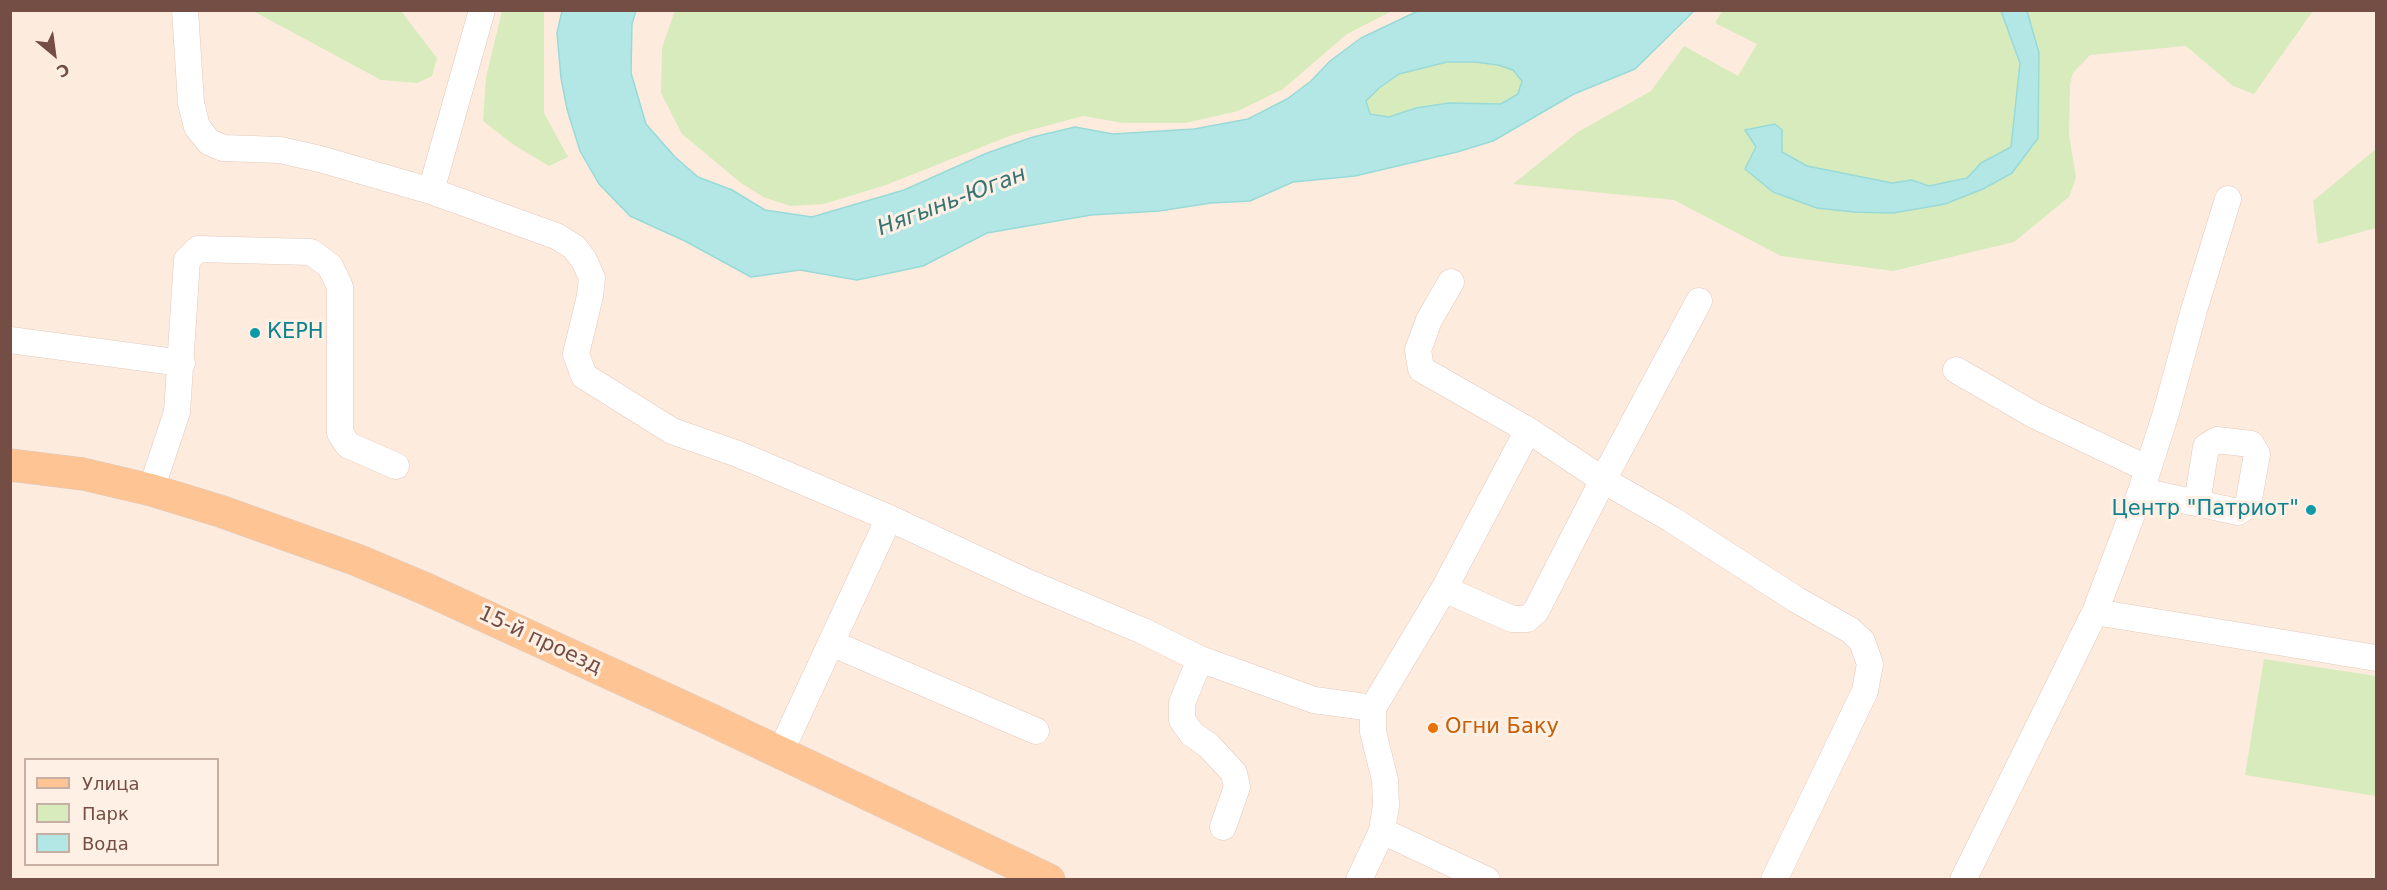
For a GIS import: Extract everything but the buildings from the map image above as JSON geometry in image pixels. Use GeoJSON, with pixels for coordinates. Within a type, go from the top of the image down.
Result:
{"type":"FeatureCollection","features":[{"type":"Feature","properties":{"kind":"main road","name":"15-й проезд"},"geometry":{"type":"LineString","coordinates":[[10,465],[83,474],[151,490],[220,511],[367,564],[426,589],[1049,879]]}},
{"type":"Feature","properties":{"kind":"street"},"geometry":{"type":"LineString","coordinates":[[185,10],[191,103],[197,127],[209,142],[223,148],[280,150],[431,191],[556,236],[574,247],[584,260],[592,278],[576,354],[584,376],[672,431],[738,454],[889,518],[1029,583],[1143,631],[1200,659],[1314,700],[1373,708]]}},
{"type":"Feature","properties":{"kind":"street"},"geometry":{"type":"LineString","coordinates":[[431,191],[482,10]]}},
{"type":"Feature","properties":{"kind":"street"},"geometry":{"type":"LineString","coordinates":[[1963,879],[2096,612],[2144,480],[2228,199]]}},
{"type":"Feature","properties":{"kind":"street"},"geometry":{"type":"LineString","coordinates":[[151,490],[177,412],[187,260],[198,249],[311,252],[330,266],[340,287],[340,433],[348,445],[396,466]]}},
{"type":"Feature","properties":{"kind":"street"},"geometry":{"type":"LineString","coordinates":[[1450,282],[1429,320],[1418,350],[1421,369],[1528,430],[1603,480],[1671,519],[1797,600],[1850,630],[1862,641],[1870,664],[1865,691],[1774,879]]}},
{"type":"Feature","properties":{"kind":"street"},"geometry":{"type":"LineString","coordinates":[[1444,589],[1512,619],[1527,619],[1536,611],[1603,480],[1700,301]]}},
{"type":"Feature","properties":{"kind":"street"},"geometry":{"type":"LineString","coordinates":[[10,340],[182,363]]}},
{"type":"Feature","properties":{"kind":"street"},"geometry":{"type":"LineString","coordinates":[[1956,370],[2144,480],[2197,503]]}},
{"type":"Feature","properties":{"kind":"street"},"geometry":{"type":"LineString","coordinates":[[1359,879],[1382,831],[1386,805],[1385,780],[1373,732],[1373,708],[1444,589],[1528,430]]}},
{"type":"Feature","properties":{"kind":"street"},"geometry":{"type":"LineString","coordinates":[[780,753],[889,518]]}},
{"type":"Feature","properties":{"kind":"street"},"geometry":{"type":"LineString","coordinates":[[2096,612],[2376,658]]}},
{"type":"Feature","properties":{"kind":"street"},"geometry":{"type":"LineString","coordinates":[[831,643],[1036,731]]}},
{"type":"Feature","properties":{"kind":"street"},"geometry":{"type":"LineString","coordinates":[[1200,659],[1182,703],[1182,720],[1192,734],[1208,745],[1234,773],[1237,787],[1223,827]]}},
{"type":"Feature","properties":{"kind":"street"},"geometry":{"type":"LineString","coordinates":[[1382,831],[1487,879]]}},
{"type":"Feature","properties":{"kind":"green space"},"geometry":{"type":"Polygon","coordinates":[[[675,10],[1392,11],[1347,34],[1283,89],[1238,111],[1186,123],[1123,123],[1083,116],[1012,135],[886,185],[824,204],[790,206],[763,197],[741,183],[682,134],[661,93],[662,48],[675,10]]]}},
{"type":"Feature","properties":{"kind":"green space"},"geometry":{"type":"Polygon","coordinates":[[[253,11],[401,11],[437,58],[432,76],[417,83],[381,80],[253,11]]]}},
{"type":"Feature","properties":{"kind":"green space"},"geometry":{"type":"Polygon","coordinates":[[[502,11],[544,11],[544,113],[568,157],[549,166],[514,145],[483,121],[486,77],[502,11]]]}},
{"type":"Feature","properties":{"kind":"green space"},"geometry":{"type":"Polygon","coordinates":[[[1722,11],[2001,11],[2020,63],[2011,148],[1981,163],[1967,178],[1929,186],[1912,180],[1892,183],[1855,177],[1807,166],[1782,152],[1782,130],[1751,137],[1756,147],[1854,212],[1893,213],[1945,204],[2038,138],[2039,53],[2027,11],[2313,11],[2254,94],[2233,86],[2186,46],[2090,55],[2073,73],[2070,84],[2069,134],[2076,178],[2069,197],[2014,242],[1893,271],[1781,256],[1674,200],[1513,184],[1578,132],[1651,91],[1684,46],[1738,76],[1757,44],[1715,23],[1722,11]]]}},
{"type":"Feature","properties":{"kind":"green space"},"geometry":{"type":"Polygon","coordinates":[[[1447,62],[1498,65],[1513,70],[1523,80],[1518,94],[1501,104],[1416,108],[1389,117],[1370,114],[1366,101],[1379,88],[1399,74],[1447,62]]]}},
{"type":"Feature","properties":{"kind":"green space"},"geometry":{"type":"Polygon","coordinates":[[[2376,149],[2376,228],[2318,244],[2313,201],[2376,149]]]}},
{"type":"Feature","properties":{"kind":"green space"},"geometry":{"type":"Polygon","coordinates":[[[2264,659],[2376,676],[2376,796],[2245,775],[2264,659]]]}},
{"type":"Feature","properties":{"kind":"water","name":"Нягынь-Юган"},"geometry":{"type":"Polygon","coordinates":[[[562,11],[636,11],[632,24],[631,73],[646,124],[675,157],[698,177],[732,190],[765,210],[812,217],[904,190],[987,153],[1033,137],[1075,127],[1113,134],[1194,129],[1248,119],[1287,99],[1311,81],[1330,61],[1361,38],[1418,11],[1694,11],[1635,69],[1574,94],[1493,141],[1457,152],[1355,176],[1293,182],[1250,201],[1211,203],[1159,211],[1091,215],[987,233],[923,266],[857,280],[800,270],[751,277],[685,241],[630,216],[599,184],[580,151],[567,109],[561,78],[557,33],[562,11]],[[1447,62],[1399,74],[1379,88],[1366,101],[1370,114],[1389,117],[1416,108],[1449,103],[1501,104],[1518,94],[1522,81],[1513,70],[1498,65],[1447,62]]]}},
{"type":"Feature","properties":{"kind":"water"},"geometry":{"type":"Polygon","coordinates":[[[2001,11],[2027,11],[2039,53],[2038,138],[2012,173],[1983,189],[1945,204],[1893,213],[1817,208],[1773,192],[1745,169],[1756,147],[1745,130],[1775,124],[1782,130],[1782,152],[1807,166],[1892,183],[1912,180],[1929,186],[1967,178],[1981,163],[2011,147],[2020,63],[2001,11]]]}},
{"type":"Feature","properties":{"kind":"place","name":"КЕРН"},"geometry":{"type":"Point","coordinates":[255,333]}},
{"type":"Feature","properties":{"kind":"place","name":"Центр \"Патриот\""},"geometry":{"type":"Point","coordinates":[2311,510]}},
{"type":"Feature","properties":{"kind":"place","name":"Огни Баку"},"geometry":{"type":"Point","coordinates":[1433,728]}}]}
